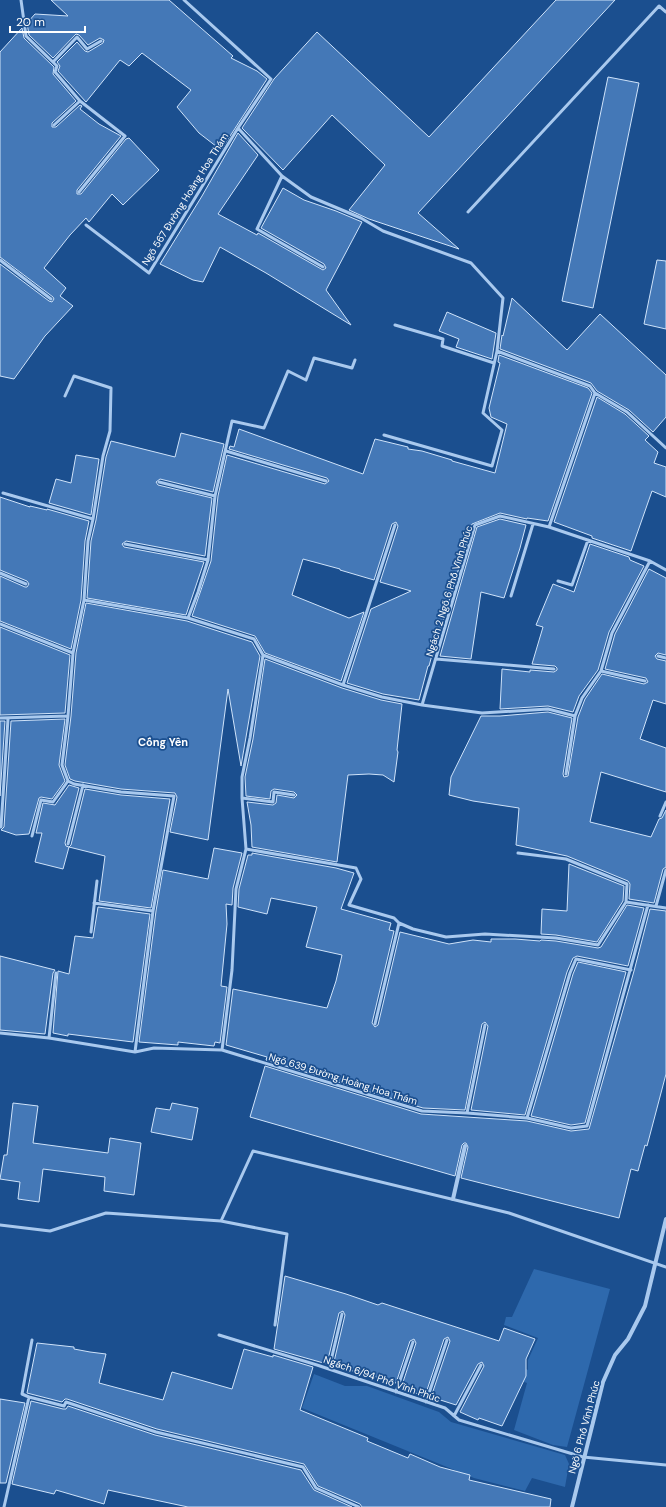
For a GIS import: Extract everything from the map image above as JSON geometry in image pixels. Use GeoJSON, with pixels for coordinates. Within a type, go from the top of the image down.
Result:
{"type":"FeatureCollection","features":[{"type":"Feature","properties":{"kind":"street"},"geometry":{"type":"LineString","coordinates":[[453,1200],[465,1146]]}},
{"type":"Feature","properties":{"kind":"street","name":"Ngõ 6 Phố Vĩnh Phúc"},"geometry":{"type":"LineString","coordinates":[[572,1507],[583,1457],[603,1382],[615,1355],[628,1339],[645,1306],[666,1219]]}},
{"type":"Feature","properties":{"kind":"lane"},"geometry":{"type":"LineString","coordinates":[[21,0],[26,36],[57,66],[55,72],[80,101],[125,136],[79,192]]}},
{"type":"Feature","properties":{"kind":"lane","name":"Ngõ 567 Đường Hoàng Hoa Thám"},"geometry":{"type":"LineString","coordinates":[[86,224],[149,273],[238,128],[271,79],[184,0]]}},
{"type":"Feature","properties":{"kind":"lane"},"geometry":{"type":"LineString","coordinates":[[468,212],[659,6],[666,12]]}},
{"type":"Feature","properties":{"kind":"lane"},"geometry":{"type":"LineString","coordinates":[[53,62],[77,37],[87,49],[101,41]]}},
{"type":"Feature","properties":{"kind":"lane"},"geometry":{"type":"LineString","coordinates":[[54,125],[80,101]]}},
{"type":"Feature","properties":{"kind":"lane","name":"Ngõ 567 Đường Hoàng Hoa Thám"},"geometry":{"type":"LineString","coordinates":[[238,128],[282,176],[311,197],[360,218],[383,231],[470,263],[503,298],[497,351],[483,413],[502,430],[492,466],[384,435]]}},
{"type":"Feature","properties":{"kind":"lane"},"geometry":{"type":"LineString","coordinates":[[282,176],[257,229],[323,267]]}},
{"type":"Feature","properties":{"kind":"lane"},"geometry":{"type":"LineString","coordinates":[[0,260],[51,299]]}},
{"type":"Feature","properties":{"kind":"lane"},"geometry":{"type":"LineString","coordinates":[[395,325],[443,339],[442,346],[494,363]]}},
{"type":"Feature","properties":{"kind":"lane"},"geometry":{"type":"LineString","coordinates":[[497,351],[590,386],[596,393],[627,412],[666,448]]}},
{"type":"Feature","properties":{"kind":"lane"},"geometry":{"type":"LineString","coordinates":[[188,618],[208,560],[215,496],[232,421],[264,428],[288,371],[306,380],[314,358],[352,368],[355,360]]}},
{"type":"Feature","properties":{"kind":"lane"},"geometry":{"type":"LineString","coordinates":[[65,396],[74,376],[111,388],[110,431],[102,456],[93,519],[88,541],[84,600],[73,653],[62,765],[68,781]]}},
{"type":"Feature","properties":{"kind":"lane"},"geometry":{"type":"LineString","coordinates":[[549,527],[596,393]]}},
{"type":"Feature","properties":{"kind":"lane"},"geometry":{"type":"LineString","coordinates":[[226,451],[326,481]]}},
{"type":"Feature","properties":{"kind":"lane"},"geometry":{"type":"LineString","coordinates":[[159,482],[215,496]]}},
{"type":"Feature","properties":{"kind":"lane"},"geometry":{"type":"LineString","coordinates":[[3,493],[93,519]]}},
{"type":"Feature","properties":{"kind":"lane","name":"Ngách 2 Ngõ 6 Phố Vĩnh Phúc"},"geometry":{"type":"LineString","coordinates":[[422,705],[475,525],[500,516],[549,527],[650,561],[666,570]]}},
{"type":"Feature","properties":{"kind":"lane"},"geometry":{"type":"LineString","coordinates":[[511,596],[533,524]]}},
{"type":"Feature","properties":{"kind":"lane"},"geometry":{"type":"LineString","coordinates":[[344,685],[395,525]]}},
{"type":"Feature","properties":{"kind":"lane"},"geometry":{"type":"LineString","coordinates":[[558,581],[572,585],[588,540]]}},
{"type":"Feature","properties":{"kind":"lane"},"geometry":{"type":"LineString","coordinates":[[125,544],[208,560]]}},
{"type":"Feature","properties":{"kind":"lane"},"geometry":{"type":"LineString","coordinates":[[566,774],[575,716],[582,698],[601,671],[612,633],[650,561]]}},
{"type":"Feature","properties":{"kind":"lane"},"geometry":{"type":"LineString","coordinates":[[0,573],[26,584]]}},
{"type":"Feature","properties":{"kind":"lane"},"geometry":{"type":"LineString","coordinates":[[84,600],[188,618],[254,639],[263,655],[250,738],[242,777],[246,849],[236,889],[232,970],[222,1050]]}},
{"type":"Feature","properties":{"kind":"lane"},"geometry":{"type":"LineString","coordinates":[[0,624],[73,653]]}},
{"type":"Feature","properties":{"kind":"lane"},"geometry":{"type":"LineString","coordinates":[[263,655],[344,685],[382,697],[422,705],[482,713],[548,709],[575,716]]}},
{"type":"Feature","properties":{"kind":"lane"},"geometry":{"type":"LineString","coordinates":[[658,656],[666,658]]}},
{"type":"Feature","properties":{"kind":"lane"},"geometry":{"type":"LineString","coordinates":[[436,659],[554,669]]}},
{"type":"Feature","properties":{"kind":"lane"},"geometry":{"type":"LineString","coordinates":[[601,671],[645,681]]}},
{"type":"Feature","properties":{"kind":"lane"},"geometry":{"type":"LineString","coordinates":[[0,718],[8,719],[68,716]]}},
{"type":"Feature","properties":{"kind":"lane"},"geometry":{"type":"LineString","coordinates":[[0,827],[8,719]]}},
{"type":"Feature","properties":{"kind":"lane"},"geometry":{"type":"LineString","coordinates":[[68,781],[121,792],[174,796],[153,911],[135,1052]]}},
{"type":"Feature","properties":{"kind":"lane"},"geometry":{"type":"LineString","coordinates":[[32,836],[41,800],[53,802],[68,781]]}},
{"type":"Feature","properties":{"kind":"lane"},"geometry":{"type":"LineString","coordinates":[[68,844],[83,785]]}},
{"type":"Feature","properties":{"kind":"lane"},"geometry":{"type":"LineString","coordinates":[[242,798],[273,802],[274,792],[294,795]]}},
{"type":"Feature","properties":{"kind":"lane"},"geometry":{"type":"LineString","coordinates":[[660,816],[666,802]]}},
{"type":"Feature","properties":{"kind":"lane"},"geometry":{"type":"LineString","coordinates":[[246,849],[356,868],[361,879],[349,905],[394,918],[399,923],[413,929],[446,937],[485,934],[556,938],[598,945],[626,902],[627,884],[566,859],[518,853]]}},
{"type":"Feature","properties":{"kind":"lane"},"geometry":{"type":"LineString","coordinates":[[656,906],[666,870]]}},
{"type":"Feature","properties":{"kind":"lane"},"geometry":{"type":"LineString","coordinates":[[91,932],[97,881]]}},
{"type":"Feature","properties":{"kind":"lane"},"geometry":{"type":"LineString","coordinates":[[626,902],[648,904],[666,908]]}},
{"type":"Feature","properties":{"kind":"lane"},"geometry":{"type":"LineString","coordinates":[[94,903],[153,911]]}},
{"type":"Feature","properties":{"kind":"lane","name":"Ngõ 639 Đường Hoàng Hoa Thám"},"geometry":{"type":"LineString","coordinates":[[0,1033],[49,1038],[135,1052],[154,1048],[222,1050],[422,1111],[527,1118],[571,1128],[587,1126],[648,904]]}},
{"type":"Feature","properties":{"kind":"lane"},"geometry":{"type":"LineString","coordinates":[[375,1024],[399,923]]}},
{"type":"Feature","properties":{"kind":"lane"},"geometry":{"type":"LineString","coordinates":[[527,1118],[570,973],[576,959],[631,970]]}},
{"type":"Feature","properties":{"kind":"lane"},"geometry":{"type":"LineString","coordinates":[[49,1038],[56,973]]}},
{"type":"Feature","properties":{"kind":"lane"},"geometry":{"type":"LineString","coordinates":[[467,1113],[485,1025]]}},
{"type":"Feature","properties":{"kind":"lane"},"geometry":{"type":"LineString","coordinates":[[221,1221],[253,1151],[509,1213],[666,1267]]}},
{"type":"Feature","properties":{"kind":"lane"},"geometry":{"type":"LineString","coordinates":[[0,1225],[50,1232],[106,1213],[221,1221],[287,1234],[275,1325]]}},
{"type":"Feature","properties":{"kind":"lane"},"geometry":{"type":"LineString","coordinates":[[328,1369],[342,1314]]}},
{"type":"Feature","properties":{"kind":"lane","name":"Ngách 6/94 Phố Vĩnh Phúc"},"geometry":{"type":"LineString","coordinates":[[219,1335],[445,1408],[459,1420],[583,1457],[666,1465]]}},
{"type":"Feature","properties":{"kind":"lane"},"geometry":{"type":"LineString","coordinates":[[32,1340],[22,1394],[64,1406],[66,1402],[156,1432],[303,1467],[316,1488],[359,1507]]}},
{"type":"Feature","properties":{"kind":"lane"},"geometry":{"type":"LineString","coordinates":[[426,1402],[447,1340]]}},
{"type":"Feature","properties":{"kind":"lane"},"geometry":{"type":"LineString","coordinates":[[396,1392],[413,1342]]}},
{"type":"Feature","properties":{"kind":"lane"},"geometry":{"type":"LineString","coordinates":[[454,1416],[481,1365]]}},
{"type":"Feature","properties":{"kind":"lane"},"geometry":{"type":"LineString","coordinates":[[4,1507],[30,1397]]}},
{"type":"Feature","properties":{"kind":"shaded area"},"geometry":{"type":"Polygon","coordinates":[[[534,1269],[610,1289],[567,1447],[553,1445],[514,1430],[527,1383],[506,1375],[511,1360],[528,1370],[528,1360],[538,1338],[504,1325],[506,1317],[512,1317],[534,1269]]]}},
{"type":"Feature","properties":{"kind":"shaded area"},"geometry":{"type":"Polygon","coordinates":[[[314,1374],[345,1386],[367,1386],[439,1412],[451,1422],[565,1455],[569,1464],[565,1487],[532,1478],[525,1491],[474,1478],[302,1408],[314,1374]]]}},
{"type":"Feature","properties":{"kind":"building"},"geometry":{"type":"Polygon","coordinates":[[[51,0],[169,0],[233,56],[231,58],[257,71],[267,79],[221,150],[199,133],[177,107],[191,90],[142,53],[129,66],[120,60],[86,102],[58,71],[60,66],[57,62],[77,42],[85,51],[88,52],[103,43],[104,40],[100,38],[88,45],[79,35],[76,34],[53,58],[29,35],[27,23],[35,14],[68,16],[51,0]]]}},
{"type":"Feature","properties":{"kind":"building"},"geometry":{"type":"Polygon","coordinates":[[[556,0],[615,0],[418,213],[459,249],[369,219],[349,210],[385,165],[332,115],[283,170],[242,128],[274,79],[317,32],[429,137],[556,0]]]}},
{"type":"Feature","properties":{"kind":"building"},"geometry":{"type":"Polygon","coordinates":[[[22,28],[24,38],[54,67],[53,74],[76,101],[52,123],[52,127],[56,127],[80,105],[82,106],[80,109],[99,124],[121,136],[77,190],[77,194],[81,194],[126,139],[129,138],[159,170],[123,205],[112,194],[89,222],[86,218],[70,235],[44,268],[66,288],[60,296],[73,306],[45,336],[14,379],[0,376],[0,264],[49,301],[52,302],[54,299],[0,257],[0,52],[22,28]]]}},
{"type":"Feature","properties":{"kind":"building"},"geometry":{"type":"Polygon","coordinates":[[[608,77],[639,83],[593,308],[562,301],[608,77]]]}},
{"type":"Feature","properties":{"kind":"building"},"geometry":{"type":"Polygon","coordinates":[[[238,133],[258,155],[218,214],[257,235],[258,233],[323,270],[326,268],[324,264],[261,228],[283,188],[304,200],[362,222],[326,290],[351,325],[220,247],[203,282],[193,280],[160,264],[202,196],[238,133]]]}},
{"type":"Feature","properties":{"kind":"building"},"geometry":{"type":"Polygon","coordinates":[[[657,260],[666,261],[666,329],[644,324],[657,260]]]}},
{"type":"Feature","properties":{"kind":"building"},"geometry":{"type":"Polygon","coordinates":[[[512,298],[567,350],[600,314],[666,375],[666,417],[653,432],[629,410],[597,391],[591,383],[500,349],[502,335],[503,336],[512,298]]]}},
{"type":"Feature","properties":{"kind":"building"},"geometry":{"type":"Polygon","coordinates":[[[447,312],[496,333],[492,359],[456,347],[459,339],[439,331],[447,312]]]}},
{"type":"Feature","properties":{"kind":"building"},"geometry":{"type":"Polygon","coordinates":[[[499,355],[588,388],[592,393],[548,521],[527,519],[500,513],[472,524],[419,700],[383,694],[347,683],[371,609],[411,591],[380,582],[398,526],[396,522],[392,524],[374,580],[303,559],[292,595],[349,618],[364,612],[341,681],[265,653],[255,636],[192,616],[211,561],[218,496],[227,455],[325,484],[329,481],[327,478],[229,449],[230,446],[234,447],[239,429],[363,474],[375,439],[408,447],[408,449],[422,451],[495,473],[507,424],[491,417],[489,408],[500,363],[498,362],[499,355]]]}},
{"type":"Feature","properties":{"kind":"building"},"geometry":{"type":"Polygon","coordinates":[[[597,397],[625,414],[649,436],[645,440],[658,452],[654,463],[666,467],[666,497],[652,491],[631,551],[592,538],[592,536],[554,522],[597,397]]]}},
{"type":"Feature","properties":{"kind":"building"},"geometry":{"type":"Polygon","coordinates":[[[181,433],[224,444],[213,492],[160,479],[156,482],[158,485],[212,498],[205,556],[126,541],[122,544],[124,547],[204,562],[186,615],[87,598],[91,541],[96,520],[106,457],[111,441],[175,457],[181,433]]]}},
{"type":"Feature","properties":{"kind":"building"},"geometry":{"type":"Polygon","coordinates":[[[76,455],[99,459],[91,515],[49,503],[56,479],[71,483],[76,455]]]}},
{"type":"Feature","properties":{"kind":"building"},"geometry":{"type":"Polygon","coordinates":[[[0,497],[30,507],[47,509],[89,521],[85,541],[81,600],[71,649],[0,621],[0,576],[25,587],[29,584],[27,581],[0,570],[0,497]]]}},
{"type":"Feature","properties":{"kind":"building"},"geometry":{"type":"Polygon","coordinates":[[[500,519],[526,525],[504,598],[481,592],[471,659],[440,656],[477,527],[500,519]]]}},
{"type":"Feature","properties":{"kind":"building"},"geometry":{"type":"Polygon","coordinates":[[[590,544],[629,557],[630,560],[644,566],[609,632],[598,670],[579,696],[573,712],[548,706],[500,709],[502,669],[530,672],[530,670],[554,672],[557,670],[555,666],[532,664],[543,627],[536,625],[553,584],[574,592],[590,544]]]}},
{"type":"Feature","properties":{"kind":"building"},"geometry":{"type":"Polygon","coordinates":[[[649,569],[666,578],[666,655],[658,653],[655,656],[657,659],[666,661],[666,704],[653,700],[640,739],[666,748],[666,792],[601,772],[590,822],[651,837],[659,819],[662,818],[666,810],[666,867],[663,869],[654,903],[629,899],[630,884],[628,881],[567,856],[516,845],[519,808],[473,801],[449,795],[451,777],[481,716],[548,712],[572,718],[563,774],[564,777],[568,776],[578,717],[585,699],[602,674],[644,684],[648,682],[646,678],[605,669],[615,634],[649,569]]]}},
{"type":"Feature","properties":{"kind":"building"},"geometry":{"type":"Polygon","coordinates":[[[86,603],[187,621],[252,642],[260,656],[241,766],[228,689],[208,840],[170,832],[177,797],[175,793],[121,789],[70,779],[65,765],[76,653],[86,603]]]}},
{"type":"Feature","properties":{"kind":"building"},"geometry":{"type":"Polygon","coordinates":[[[0,627],[70,655],[65,713],[0,715],[0,627]]]}},
{"type":"Feature","properties":{"kind":"building"},"geometry":{"type":"Polygon","coordinates":[[[265,659],[342,688],[381,700],[402,704],[394,782],[383,775],[348,775],[337,862],[252,847],[251,825],[247,802],[273,805],[276,803],[277,795],[294,798],[297,795],[294,792],[274,789],[271,791],[270,799],[246,796],[245,777],[253,739],[265,659]]]}},
{"type":"Feature","properties":{"kind":"building"},"geometry":{"type":"Polygon","coordinates":[[[65,719],[59,765],[65,781],[52,799],[39,798],[29,834],[16,835],[1,830],[4,827],[11,721],[65,719]]]}},
{"type":"Feature","properties":{"kind":"building"},"geometry":{"type":"Polygon","coordinates":[[[0,721],[5,721],[0,796],[0,721]]]}},
{"type":"Feature","properties":{"kind":"building"},"geometry":{"type":"Polygon","coordinates":[[[69,785],[79,788],[65,843],[66,846],[69,847],[63,869],[35,862],[42,833],[36,833],[43,803],[55,805],[69,785]]]}},
{"type":"Feature","properties":{"kind":"building"},"geometry":{"type":"Polygon","coordinates":[[[85,789],[121,795],[170,799],[151,908],[99,901],[105,856],[69,847],[71,845],[85,789]]]}},
{"type":"Feature","properties":{"kind":"building"},"geometry":{"type":"Polygon","coordinates":[[[214,848],[242,853],[233,888],[232,905],[226,904],[227,924],[221,986],[227,987],[220,1043],[215,1042],[214,1046],[178,1042],[178,1045],[139,1042],[156,911],[163,870],[208,879],[214,848]]]}},
{"type":"Feature","properties":{"kind":"building"},"geometry":{"type":"Polygon","coordinates":[[[252,853],[336,868],[354,873],[341,909],[391,923],[389,930],[394,931],[372,1023],[375,1027],[378,1025],[400,932],[449,944],[473,940],[491,942],[491,939],[515,939],[556,941],[598,948],[601,947],[627,905],[644,908],[628,966],[577,956],[573,958],[567,972],[525,1115],[471,1110],[488,1026],[485,1022],[482,1024],[465,1110],[423,1108],[266,1060],[267,1057],[226,1045],[233,989],[327,1008],[336,981],[342,955],[306,947],[317,907],[271,898],[267,914],[238,907],[239,889],[248,855],[252,855],[252,853]]]}},
{"type":"Feature","properties":{"kind":"building"},"geometry":{"type":"Polygon","coordinates":[[[569,864],[624,886],[623,901],[597,942],[541,934],[542,909],[567,911],[569,864]]]}},
{"type":"Feature","properties":{"kind":"building"},"geometry":{"type":"Polygon","coordinates":[[[98,907],[150,914],[133,1042],[68,1034],[68,1036],[53,1033],[58,971],[69,974],[75,936],[93,938],[98,907]]]}},
{"type":"Feature","properties":{"kind":"building"},"geometry":{"type":"Polygon","coordinates":[[[650,909],[666,911],[666,1074],[647,1146],[645,1145],[638,1171],[631,1169],[619,1218],[461,1178],[468,1147],[466,1143],[462,1145],[455,1176],[250,1117],[265,1066],[421,1114],[527,1121],[571,1131],[589,1129],[650,909]]]}},
{"type":"Feature","properties":{"kind":"building"},"geometry":{"type":"Polygon","coordinates":[[[0,956],[55,970],[53,973],[45,1034],[0,1030],[0,956]]]}},
{"type":"Feature","properties":{"kind":"building"},"geometry":{"type":"Polygon","coordinates":[[[578,962],[626,972],[585,1123],[571,1125],[531,1116],[573,974],[578,962]]]}},
{"type":"Feature","properties":{"kind":"building"},"geometry":{"type":"Polygon","coordinates":[[[13,1103],[38,1106],[33,1143],[108,1153],[110,1138],[141,1143],[134,1195],[104,1191],[105,1177],[43,1169],[39,1202],[18,1199],[20,1182],[0,1179],[4,1155],[7,1155],[13,1103]]]}},
{"type":"Feature","properties":{"kind":"building"},"geometry":{"type":"Polygon","coordinates":[[[172,1103],[198,1108],[192,1140],[151,1132],[156,1108],[170,1110],[172,1103]]]}},
{"type":"Feature","properties":{"kind":"building"},"geometry":{"type":"Polygon","coordinates":[[[285,1276],[378,1305],[382,1303],[499,1341],[504,1328],[535,1339],[526,1359],[526,1376],[502,1426],[479,1418],[478,1420],[460,1412],[484,1366],[482,1362],[478,1364],[456,1405],[431,1397],[450,1341],[448,1337],[444,1339],[425,1396],[405,1390],[405,1386],[402,1385],[416,1343],[414,1339],[410,1341],[396,1383],[363,1373],[350,1370],[349,1372],[333,1366],[345,1315],[343,1311],[339,1313],[327,1364],[274,1349],[285,1276]]]}},
{"type":"Feature","properties":{"kind":"building"},"geometry":{"type":"Polygon","coordinates":[[[37,1343],[74,1347],[74,1349],[106,1354],[99,1383],[163,1400],[172,1372],[232,1389],[244,1349],[273,1357],[273,1355],[313,1367],[300,1410],[368,1438],[367,1441],[408,1458],[410,1454],[440,1467],[470,1475],[469,1480],[551,1499],[550,1507],[362,1507],[360,1504],[318,1486],[304,1464],[157,1429],[67,1399],[62,1402],[27,1393],[37,1343]]]}},
{"type":"Feature","properties":{"kind":"building"},"geometry":{"type":"Polygon","coordinates":[[[0,1399],[25,1403],[6,1483],[0,1483],[0,1399]]]}},
{"type":"Feature","properties":{"kind":"building"},"geometry":{"type":"Polygon","coordinates":[[[31,1401],[63,1409],[66,1409],[68,1406],[155,1435],[301,1470],[314,1490],[352,1507],[188,1507],[108,1490],[104,1504],[56,1490],[54,1494],[12,1484],[31,1401]]]}},
{"type":"Feature","properties":{"kind":"district","name":"Cống Yên"},"geometry":{"type":"Point","coordinates":[163,742]}}]}
